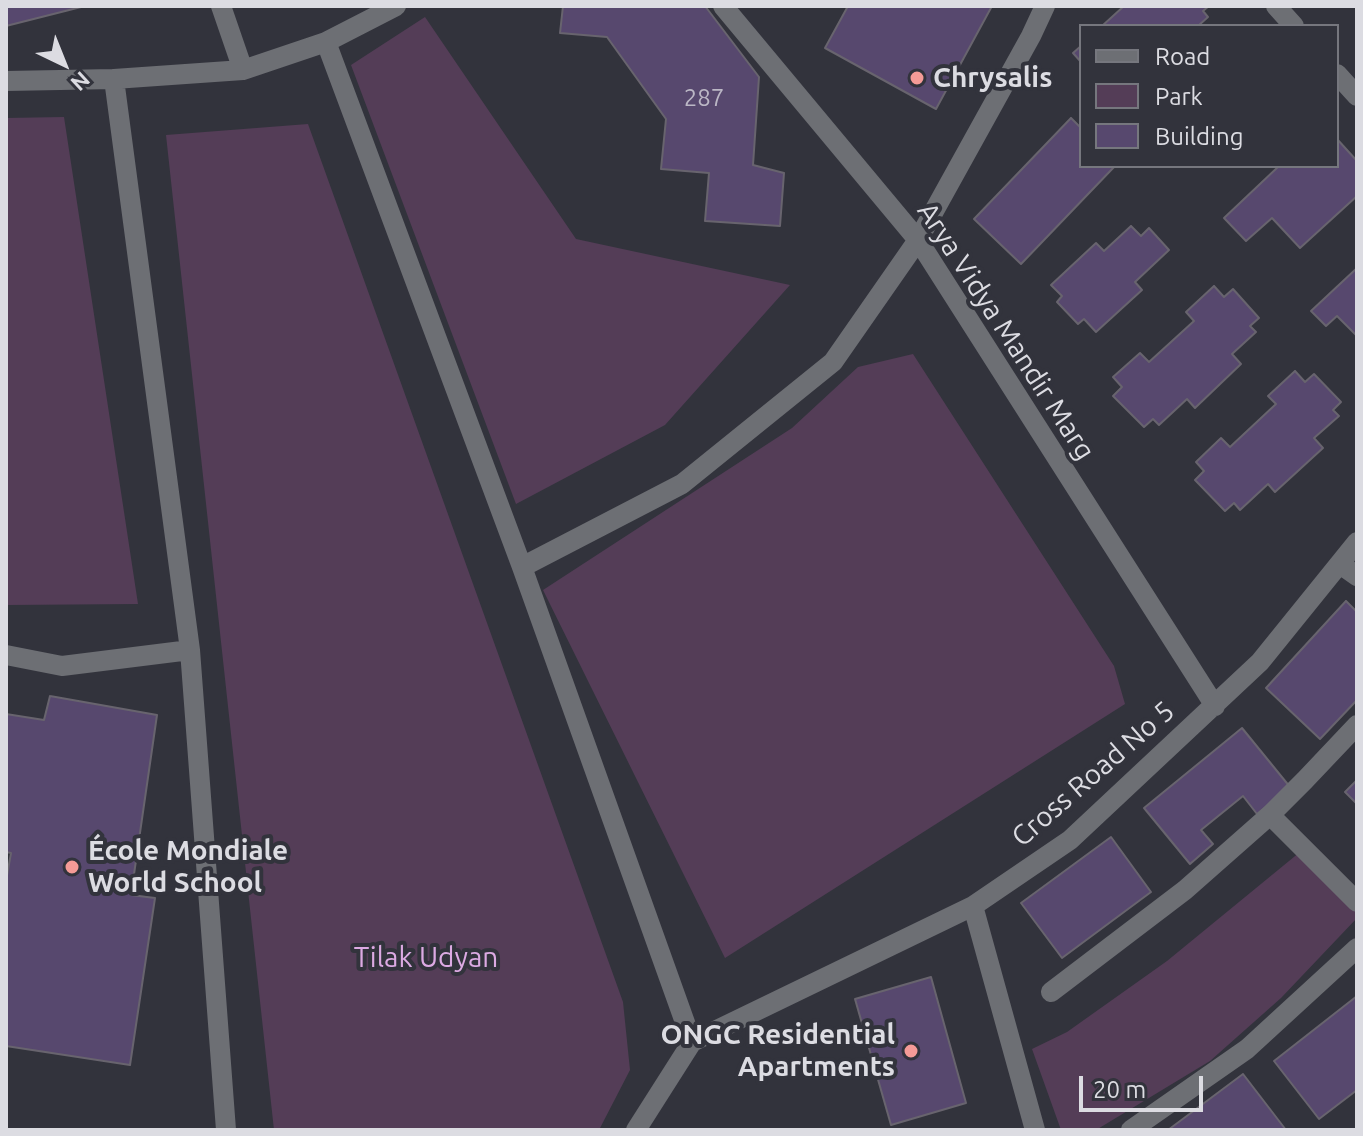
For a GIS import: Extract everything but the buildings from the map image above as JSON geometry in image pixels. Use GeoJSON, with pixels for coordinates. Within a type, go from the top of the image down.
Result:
{"type":"FeatureCollection","features":[{"type":"Feature","properties":{"kind":"street"},"geometry":{"type":"LineString","coordinates":[[221,6],[243,70]]}},
{"type":"Feature","properties":{"kind":"street"},"geometry":{"type":"LineString","coordinates":[[6,81],[114,79],[243,70],[326,42],[396,6]]}},
{"type":"Feature","properties":{"kind":"street","name":"Arya Vidya Mandir Marg"},"geometry":{"type":"LineString","coordinates":[[723,6],[918,240],[1215,706]]}},
{"type":"Feature","properties":{"kind":"street"},"geometry":{"type":"LineString","coordinates":[[522,567],[682,484],[833,362],[918,240],[1045,6]]}},
{"type":"Feature","properties":{"kind":"street"},"geometry":{"type":"LineString","coordinates":[[1276,6],[1292,24]]}},
{"type":"Feature","properties":{"kind":"street"},"geometry":{"type":"LineString","coordinates":[[326,42],[522,567],[692,1042],[636,1130]]}},
{"type":"Feature","properties":{"kind":"street"},"geometry":{"type":"LineString","coordinates":[[1339,76],[1357,96]]}},
{"type":"Feature","properties":{"kind":"street"},"geometry":{"type":"LineString","coordinates":[[114,79],[190,650],[226,1130]]}},
{"type":"Feature","properties":{"kind":"street","name":"Cross Road No 5"},"geometry":{"type":"LineString","coordinates":[[692,1042],[973,906],[1070,840],[1260,662],[1357,542]]}},
{"type":"Feature","properties":{"kind":"street"},"geometry":{"type":"LineString","coordinates":[[1340,564],[1357,576]]}},
{"type":"Feature","properties":{"kind":"street"},"geometry":{"type":"LineString","coordinates":[[6,655],[62,666],[190,650]]}},
{"type":"Feature","properties":{"kind":"street"},"geometry":{"type":"LineString","coordinates":[[1051,992],[1185,890],[1270,815],[1357,725]]}},
{"type":"Feature","properties":{"kind":"street"},"geometry":{"type":"LineString","coordinates":[[1270,815],[1357,902]]}},
{"type":"Feature","properties":{"kind":"street"},"geometry":{"type":"LineString","coordinates":[[973,906],[1028,1128]]}},
{"type":"Feature","properties":{"kind":"street"},"geometry":{"type":"LineString","coordinates":[[1131,1130],[1247,1049],[1357,948]]}},
{"type":"Feature","properties":{"kind":"green space"},"geometry":{"type":"Polygon","coordinates":[[[425,17],[576,239],[790,285],[665,425],[516,504],[351,65],[425,17]]]}},
{"type":"Feature","properties":{"kind":"green space"},"geometry":{"type":"Polygon","coordinates":[[[64,117],[138,604],[6,605],[6,118],[64,117]]]}},
{"type":"Feature","properties":{"kind":"green space","name":"Tilak Udyan"},"geometry":{"type":"Polygon","coordinates":[[[308,124],[623,1002],[630,1070],[599,1130],[274,1130],[166,135],[308,124]]]}},
{"type":"Feature","properties":{"kind":"green space"},"geometry":{"type":"Polygon","coordinates":[[[913,354],[1114,666],[1125,704],[725,958],[543,590],[792,428],[858,367],[913,354]]]}},
{"type":"Feature","properties":{"kind":"green space"},"geometry":{"type":"Polygon","coordinates":[[[1300,852],[1357,912],[1357,918],[1281,998],[1210,1061],[1096,1130],[1061,1130],[1032,1049],[1067,1032],[1167,961],[1300,852]]]}},
{"type":"Feature","properties":{"kind":"place","name":"Chrysalis"},"geometry":{"type":"Point","coordinates":[917,78]}},
{"type":"Feature","properties":{"kind":"place","name":"École Mondiale World School"},"geometry":{"type":"Point","coordinates":[72,867]}},
{"type":"Feature","properties":{"kind":"place","name":"ONGC Residential Apartments"},"geometry":{"type":"Point","coordinates":[911,1051]}}]}
